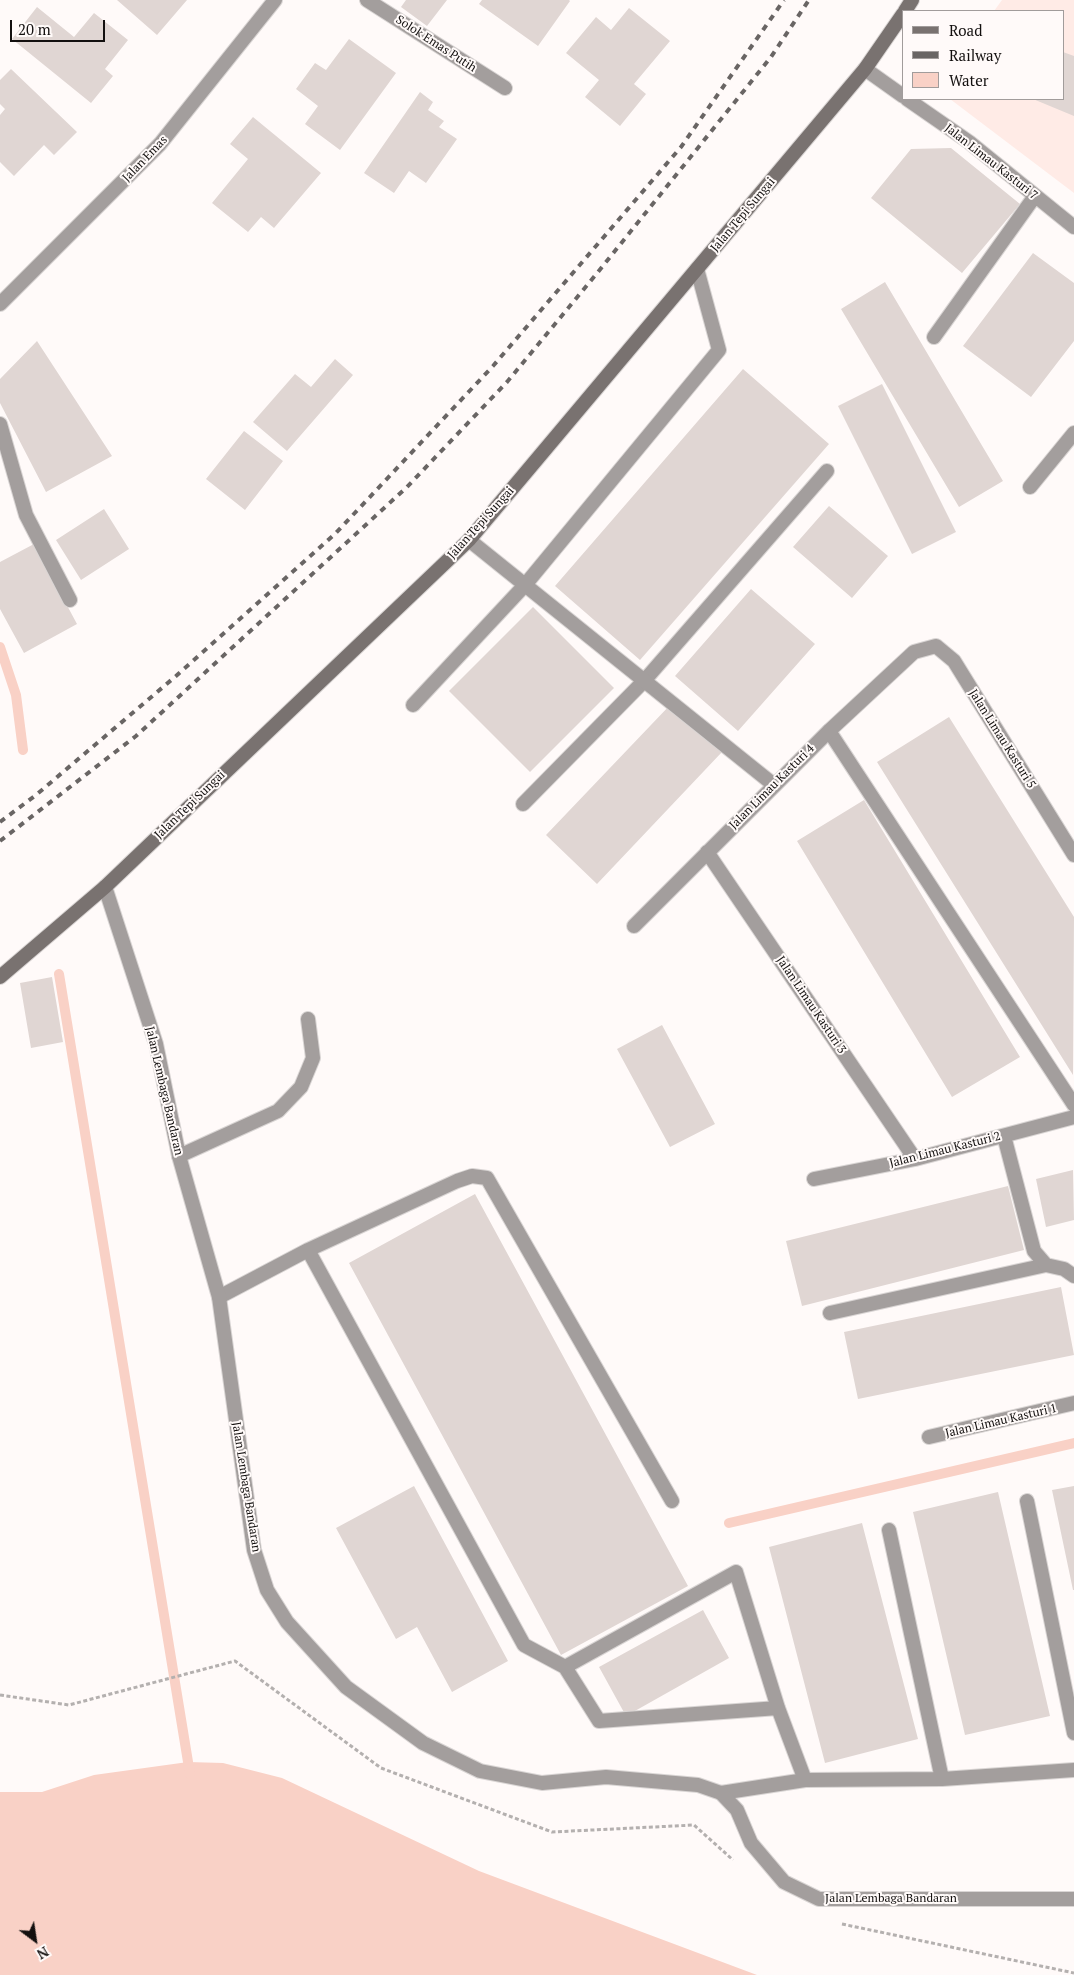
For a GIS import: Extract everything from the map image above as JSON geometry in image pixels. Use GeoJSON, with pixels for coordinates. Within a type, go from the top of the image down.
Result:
{"type":"FeatureCollection","features":[{"type":"Feature","properties":{"kind":"main road","name":"Jalan Tepi Sungai"},"geometry":{"type":"LineString","coordinates":[[0,977],[104,886],[469,540],[865,69],[902,16]]}},
{"type":"Feature","properties":{"kind":"street","name":"Jalan Emas"},"geometry":{"type":"LineString","coordinates":[[0,304],[160,144],[275,0]]}},
{"type":"Feature","properties":{"kind":"street","name":"Solok Emas Putih"},"geometry":{"type":"LineString","coordinates":[[367,0],[505,88]]}},
{"type":"Feature","properties":{"kind":"street"},"geometry":{"type":"LineString","coordinates":[[865,69],[902,95]]}},
{"type":"Feature","properties":{"kind":"street","name":"Jalan Limau Kasturi 7"},"geometry":{"type":"LineString","coordinates":[[908,100],[969,142],[1074,227]]}},
{"type":"Feature","properties":{"kind":"street"},"geometry":{"type":"LineString","coordinates":[[934,337],[1035,196]]}},
{"type":"Feature","properties":{"kind":"street"},"geometry":{"type":"LineString","coordinates":[[413,705],[525,585],[719,350],[698,269]]}},
{"type":"Feature","properties":{"kind":"street"},"geometry":{"type":"LineString","coordinates":[[0,424],[26,515],[70,600]]}},
{"type":"Feature","properties":{"kind":"street"},"geometry":{"type":"LineString","coordinates":[[1030,487],[1074,434]]}},
{"type":"Feature","properties":{"kind":"street"},"geometry":{"type":"LineString","coordinates":[[523,804],[644,681],[828,471]]}},
{"type":"Feature","properties":{"kind":"street"},"geometry":{"type":"LineString","coordinates":[[469,540],[774,785]]}},
{"type":"Feature","properties":{"kind":"street","name":"Jalan Limau Kasturi 5"},"geometry":{"type":"LineString","coordinates":[[914,652],[936,646],[954,661],[1074,855]]}},
{"type":"Feature","properties":{"kind":"street","name":"Jalan Limau Kasturi 4"},"geometry":{"type":"LineString","coordinates":[[634,926],[829,731],[914,652]]}},
{"type":"Feature","properties":{"kind":"street"},"geometry":{"type":"LineString","coordinates":[[829,731],[1074,1105]]}},
{"type":"Feature","properties":{"kind":"street","name":"Jalan Limau Kasturi 3"},"geometry":{"type":"LineString","coordinates":[[707,852],[915,1159]]}},
{"type":"Feature","properties":{"kind":"street","name":"Jalan Lembaga Bandaran"},"geometry":{"type":"LineString","coordinates":[[104,886],[156,1044],[179,1156],[219,1297],[254,1550],[268,1590],[286,1622],[346,1686],[423,1743],[480,1771],[542,1782],[606,1777],[698,1785],[721,1793],[737,1810],[751,1843],[784,1882],[819,1899],[1074,1899]]}},
{"type":"Feature","properties":{"kind":"street"},"geometry":{"type":"LineString","coordinates":[[179,1156],[278,1110],[302,1087],[313,1058],[308,1019]]}},
{"type":"Feature","properties":{"kind":"street","name":"Jalan Limau Kasturi 2"},"geometry":{"type":"LineString","coordinates":[[814,1178],[915,1159],[1074,1117]]}},
{"type":"Feature","properties":{"kind":"street"},"geometry":{"type":"LineString","coordinates":[[1004,1136],[1034,1251],[1046,1265]]}},
{"type":"Feature","properties":{"kind":"street"},"geometry":{"type":"LineString","coordinates":[[219,1297],[308,1250],[458,1181],[472,1176],[487,1178],[672,1501]]}},
{"type":"Feature","properties":{"kind":"street"},"geometry":{"type":"LineString","coordinates":[[308,1250],[524,1645],[565,1667],[599,1722],[778,1708]]}},
{"type":"Feature","properties":{"kind":"street"},"geometry":{"type":"LineString","coordinates":[[830,1313],[1046,1265],[1064,1269],[1074,1276]]}},
{"type":"Feature","properties":{"kind":"street","name":"Jalan Limau Kasturi 1"},"geometry":{"type":"LineString","coordinates":[[929,1438],[1074,1403]]}},
{"type":"Feature","properties":{"kind":"street"},"geometry":{"type":"LineString","coordinates":[[1027,1501],[1074,1733]]}},
{"type":"Feature","properties":{"kind":"street"},"geometry":{"type":"LineString","coordinates":[[889,1530],[942,1779]]}},
{"type":"Feature","properties":{"kind":"street"},"geometry":{"type":"LineString","coordinates":[[565,1667],[736,1572],[778,1708],[805,1780]]}},
{"type":"Feature","properties":{"kind":"street"},"geometry":{"type":"LineString","coordinates":[[721,1793],[805,1780],[942,1779],[1074,1770]]}},
{"type":"Feature","properties":{"kind":"path"},"geometry":{"type":"LineString","coordinates":[[0,1695],[69,1705],[234,1661],[381,1768],[552,1832],[694,1826],[736,1863]]}},
{"type":"Feature","properties":{"kind":"path"},"geometry":{"type":"LineString","coordinates":[[839,1923],[1074,1973]]}},
{"type":"Feature","properties":{"kind":"shaded area"},"geometry":{"type":"Polygon","coordinates":[[[1002,0],[1074,0],[1074,193],[951,100],[1064,100],[1064,10],[995,10],[1002,0]]]}},
{"type":"Feature","properties":{"kind":"water"},"geometry":{"type":"Polygon","coordinates":[[[188,1762],[223,1763],[282,1778],[479,1871],[757,1975],[0,1975],[0,1792],[42,1792],[94,1775],[188,1762]]]}},
{"type":"Feature","properties":{"kind":"building"},"geometry":{"type":"Polygon","coordinates":[[[117,0],[187,0],[157,35],[117,0]]]}},
{"type":"Feature","properties":{"kind":"building"},"geometry":{"type":"Polygon","coordinates":[[[406,0],[447,0],[427,26],[401,7],[406,0]]]}},
{"type":"Feature","properties":{"kind":"building"},"geometry":{"type":"Polygon","coordinates":[[[482,0],[570,1],[538,46],[479,4],[482,0]]]}},
{"type":"Feature","properties":{"kind":"building"},"geometry":{"type":"Polygon","coordinates":[[[37,7],[74,37],[94,13],[128,40],[105,69],[113,76],[91,103],[12,39],[37,7]]]}},
{"type":"Feature","properties":{"kind":"building"},"geometry":{"type":"Polygon","coordinates":[[[629,8],[670,41],[634,84],[646,94],[620,126],[585,97],[599,80],[566,53],[596,17],[611,30],[629,8]]]}},
{"type":"Feature","properties":{"kind":"building"},"geometry":{"type":"Polygon","coordinates":[[[349,39],[396,73],[340,150],[305,124],[318,106],[296,89],[315,63],[326,70],[349,39]]]}},
{"type":"Feature","properties":{"kind":"building"},"geometry":{"type":"Polygon","coordinates":[[[1064,52],[1074,56],[1074,116],[1035,100],[1064,100],[1064,52]]]}},
{"type":"Feature","properties":{"kind":"building"},"geometry":{"type":"Polygon","coordinates":[[[11,69],[77,132],[54,155],[44,145],[14,176],[0,162],[0,115],[5,109],[0,104],[0,80],[11,69]]]}},
{"type":"Feature","properties":{"kind":"building"},"geometry":{"type":"Polygon","coordinates":[[[420,92],[433,102],[428,110],[444,121],[439,127],[457,139],[426,183],[409,171],[394,193],[364,173],[420,92]]]}},
{"type":"Feature","properties":{"kind":"building"},"geometry":{"type":"Polygon","coordinates":[[[253,117],[321,173],[274,228],[261,217],[248,232],[212,203],[248,159],[230,144],[253,117]]]}},
{"type":"Feature","properties":{"kind":"building"},"geometry":{"type":"Polygon","coordinates":[[[951,148],[1020,204],[962,273],[871,198],[911,149],[951,148]]]}},
{"type":"Feature","properties":{"kind":"building"},"geometry":{"type":"Polygon","coordinates":[[[1033,253],[1074,283],[1074,341],[1031,397],[963,346],[1033,253]]]}},
{"type":"Feature","properties":{"kind":"building"},"geometry":{"type":"Polygon","coordinates":[[[885,282],[1003,481],[959,507],[841,309],[885,282]]]}},
{"type":"Feature","properties":{"kind":"building"},"geometry":{"type":"Polygon","coordinates":[[[37,341],[112,456],[46,492],[0,403],[0,379],[37,341]]]}},
{"type":"Feature","properties":{"kind":"building"},"geometry":{"type":"Polygon","coordinates":[[[335,359],[353,375],[287,451],[253,422],[295,374],[311,387],[335,359]]]}},
{"type":"Feature","properties":{"kind":"building"},"geometry":{"type":"Polygon","coordinates":[[[743,369],[829,444],[640,660],[555,586],[743,369]]]}},
{"type":"Feature","properties":{"kind":"building"},"geometry":{"type":"Polygon","coordinates":[[[882,384],[956,532],[912,554],[838,406],[882,384]]]}},
{"type":"Feature","properties":{"kind":"building"},"geometry":{"type":"Polygon","coordinates":[[[244,431],[283,461],[245,510],[206,479],[244,431]]]}},
{"type":"Feature","properties":{"kind":"building"},"geometry":{"type":"Polygon","coordinates":[[[829,506],[888,556],[852,598],[793,547],[829,506]]]}},
{"type":"Feature","properties":{"kind":"building"},"geometry":{"type":"Polygon","coordinates":[[[104,509],[129,549],[81,580],[56,540],[104,509]]]}},
{"type":"Feature","properties":{"kind":"building"},"geometry":{"type":"Polygon","coordinates":[[[34,544],[77,624],[24,653],[0,609],[0,562],[34,544]]]}},
{"type":"Feature","properties":{"kind":"building"},"geometry":{"type":"Polygon","coordinates":[[[751,589],[815,644],[738,731],[675,676],[751,589]]]}},
{"type":"Feature","properties":{"kind":"building"},"geometry":{"type":"Polygon","coordinates":[[[533,607],[614,688],[530,772],[449,691],[533,607]]]}},
{"type":"Feature","properties":{"kind":"building"},"geometry":{"type":"Polygon","coordinates":[[[671,704],[722,752],[597,884],[546,835],[671,704]]]}},
{"type":"Feature","properties":{"kind":"building"},"geometry":{"type":"Polygon","coordinates":[[[949,717],[1074,917],[1073,1075],[877,762],[949,717]]]}},
{"type":"Feature","properties":{"kind":"building"},"geometry":{"type":"Polygon","coordinates":[[[864,800],[1020,1057],[952,1097],[797,841],[864,800]]]}},
{"type":"Feature","properties":{"kind":"building"},"geometry":{"type":"Polygon","coordinates":[[[52,977],[63,1042],[31,1048],[20,983],[52,977]]]}},
{"type":"Feature","properties":{"kind":"building"},"geometry":{"type":"Polygon","coordinates":[[[662,1025],[715,1124],[670,1147],[617,1049],[662,1025]]]}},
{"type":"Feature","properties":{"kind":"building"},"geometry":{"type":"Polygon","coordinates":[[[1073,1170],[1074,1220],[1046,1227],[1036,1179],[1073,1170]]]}},
{"type":"Feature","properties":{"kind":"building"},"geometry":{"type":"Polygon","coordinates":[[[1008,1186],[1024,1250],[802,1306],[786,1241],[1008,1186]]]}},
{"type":"Feature","properties":{"kind":"building"},"geometry":{"type":"Polygon","coordinates":[[[475,1194],[688,1586],[561,1655],[349,1263],[475,1194]]]}},
{"type":"Feature","properties":{"kind":"building"},"geometry":{"type":"Polygon","coordinates":[[[1061,1287],[1074,1355],[858,1399],[844,1332],[1061,1287]]]}},
{"type":"Feature","properties":{"kind":"building"},"geometry":{"type":"Polygon","coordinates":[[[414,1486],[508,1661],[452,1692],[417,1627],[396,1639],[336,1528],[414,1486]]]}},
{"type":"Feature","properties":{"kind":"building"},"geometry":{"type":"Polygon","coordinates":[[[1074,1486],[1074,1590],[1073,1590],[1052,1490],[1074,1486]]]}},
{"type":"Feature","properties":{"kind":"building"},"geometry":{"type":"Polygon","coordinates":[[[998,1492],[1050,1716],[965,1735],[913,1512],[998,1492]]]}},
{"type":"Feature","properties":{"kind":"building"},"geometry":{"type":"Polygon","coordinates":[[[862,1523],[918,1739],[825,1763],[769,1547],[862,1523]]]}},
{"type":"Feature","properties":{"kind":"building"},"geometry":{"type":"Polygon","coordinates":[[[703,1610],[729,1658],[626,1716],[599,1667],[703,1610]]]}},
{"type":"Feature","properties":{"kind":"waterway"},"geometry":{"type":"LineString","coordinates":[[0,647],[16,695],[23,750]]}},
{"type":"Feature","properties":{"kind":"waterway"},"geometry":{"type":"LineString","coordinates":[[59,974],[190,1774]]}},
{"type":"Feature","properties":{"kind":"waterway"},"geometry":{"type":"LineString","coordinates":[[729,1523],[1074,1443]]}},
{"type":"Feature","properties":{"kind":"railway"},"geometry":{"type":"LineString","coordinates":[[0,822],[36,795],[176,676],[335,534],[493,366],[681,147],[784,0]]}},
{"type":"Feature","properties":{"kind":"railway"},"geometry":{"type":"LineString","coordinates":[[0,841],[136,736],[407,487],[507,382],[598,272],[771,57],[809,0]]}}]}
